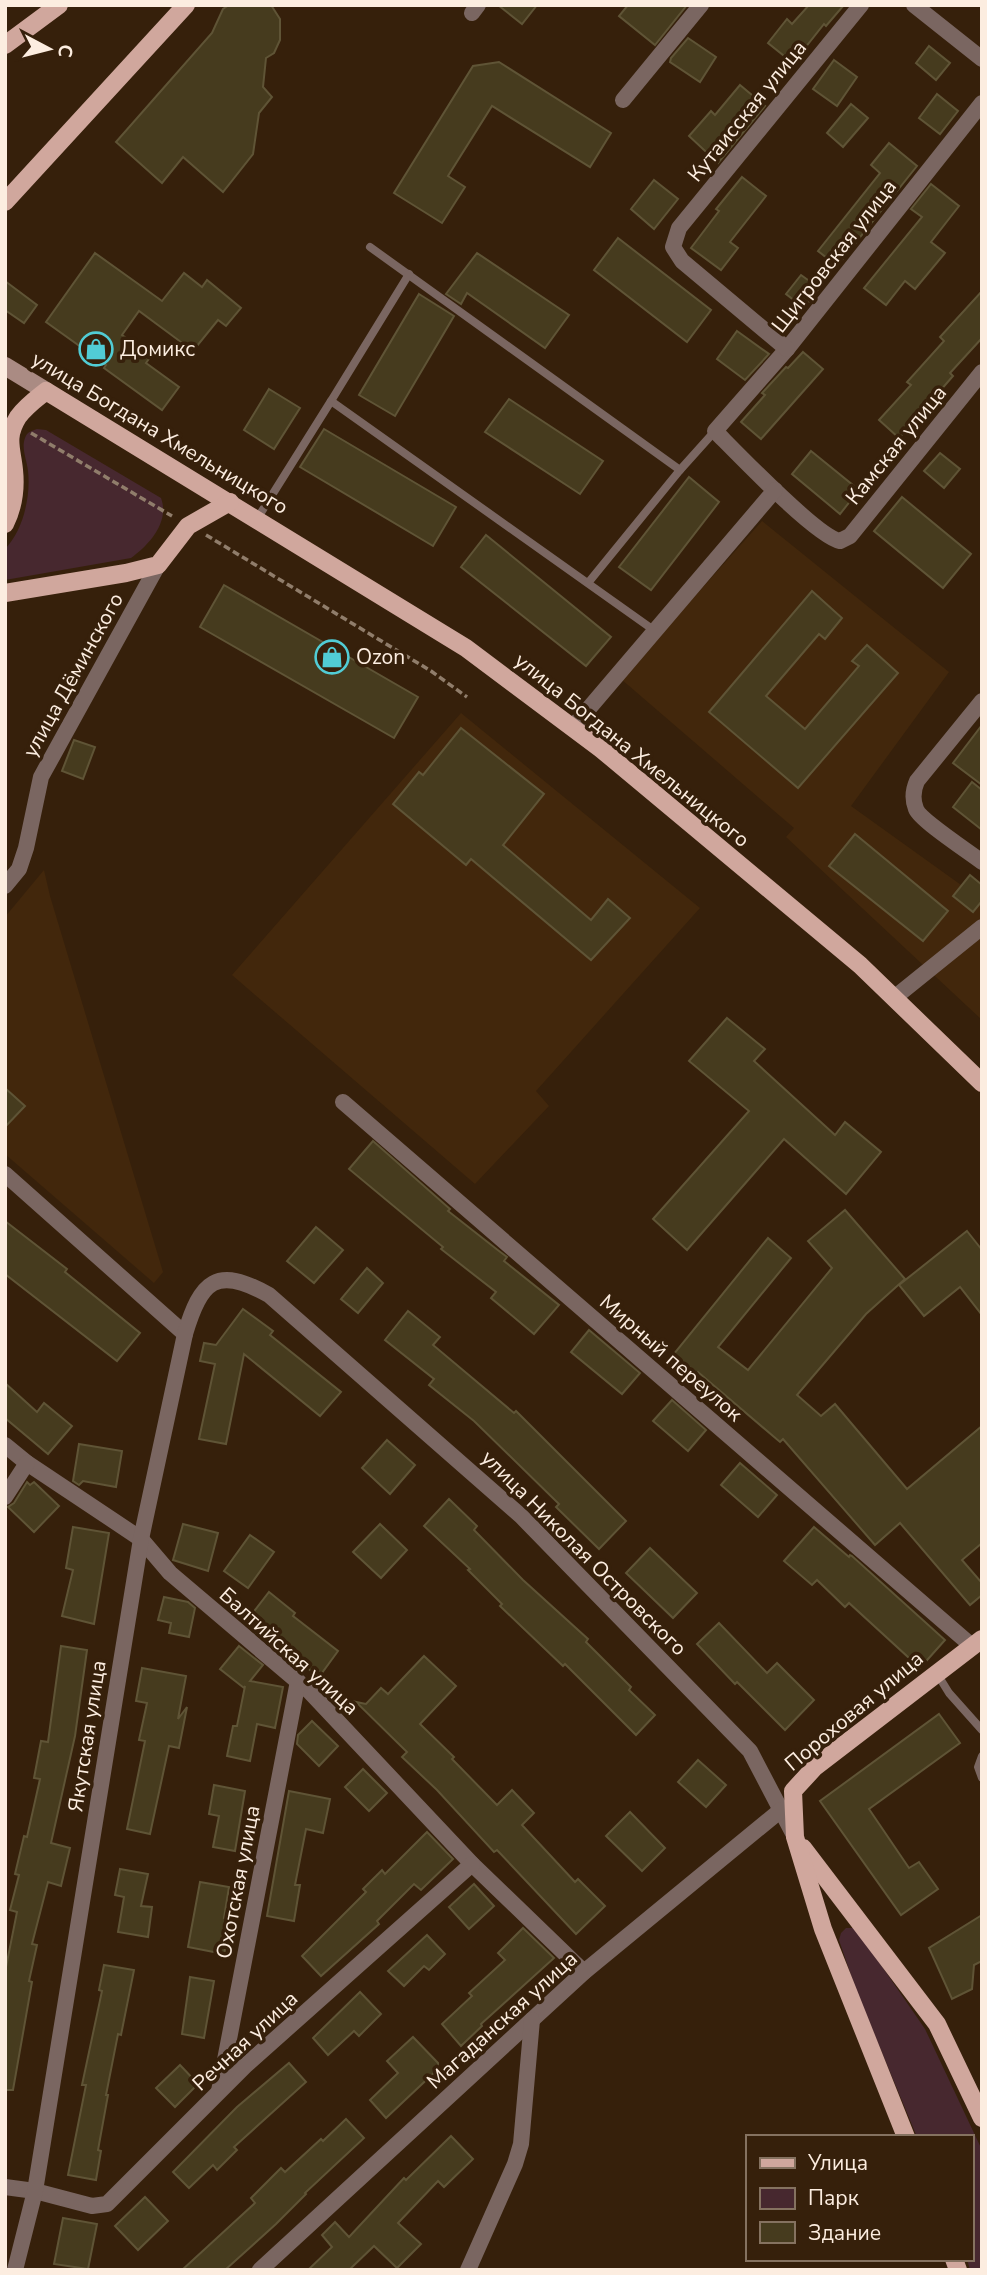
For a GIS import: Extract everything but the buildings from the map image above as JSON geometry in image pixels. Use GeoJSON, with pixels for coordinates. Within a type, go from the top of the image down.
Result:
{"type":"FeatureCollection","features":[{"type":"Feature","properties":{"kind":"main road"},"geometry":{"type":"LineString","coordinates":[[5,45],[58,5]]}},
{"type":"Feature","properties":{"kind":"main road"},"geometry":{"type":"LineString","coordinates":[[5,202],[186,5]]}},
{"type":"Feature","properties":{"kind":"main road","name":"улица Богдана Хмельницкого"},"geometry":{"type":"LineString","coordinates":[[5,366],[466,648],[573,727],[860,965],[982,1083]]}},
{"type":"Feature","properties":{"kind":"main road"},"geometry":{"type":"LineString","coordinates":[[5,524],[10,514],[14,491],[9,437],[27,407],[46,391]]}},
{"type":"Feature","properties":{"kind":"main road"},"geometry":{"type":"LineString","coordinates":[[5,593],[126,573],[158,565],[188,526],[230,502]]}},
{"type":"Feature","properties":{"kind":"main road","name":"Пороховая улица"},"geometry":{"type":"LineString","coordinates":[[795,1837],[793,1791],[815,1767],[977,1643]]}},
{"type":"Feature","properties":{"kind":"main road","name":"улица Николая Островского"},"geometry":{"type":"LineString","coordinates":[[795,1837],[937,2024],[982,2118]]}},
{"type":"Feature","properties":{"kind":"main road","name":"улица Николая Островского"},"geometry":{"type":"LineString","coordinates":[[795,1837],[823,1928],[905,2135]]}},
{"type":"Feature","properties":{"kind":"street"},"geometry":{"type":"LineString","coordinates":[[623,100],[701,5]]}},
{"type":"Feature","properties":{"kind":"street","name":"Кутаисская улица"},"geometry":{"type":"LineString","coordinates":[[787,349],[682,261],[673,247],[679,228],[861,5]]}},
{"type":"Feature","properties":{"kind":"street"},"geometry":{"type":"LineString","coordinates":[[914,5],[982,59]]}},
{"type":"Feature","properties":{"kind":"street","name":"Щигровская улица"},"geometry":{"type":"LineString","coordinates":[[715,431],[787,349],[982,103]]}},
{"type":"Feature","properties":{"kind":"street","name":"Камская улица"},"geometry":{"type":"LineString","coordinates":[[775,490],[827,537],[839,541],[850,536],[982,372]]}},
{"type":"Feature","properties":{"kind":"street"},"geometry":{"type":"LineString","coordinates":[[573,727],[775,490],[715,431]]}},
{"type":"Feature","properties":{"kind":"street","name":"улица Дёминского"},"geometry":{"type":"LineString","coordinates":[[5,886],[19,869],[26,848],[41,777],[158,565]]}},
{"type":"Feature","properties":{"kind":"street"},"geometry":{"type":"LineString","coordinates":[[982,701],[918,782],[913,797],[917,812],[982,862]]}},
{"type":"Feature","properties":{"kind":"street"},"geometry":{"type":"LineString","coordinates":[[894,998],[982,927]]}},
{"type":"Feature","properties":{"kind":"street","name":"Мирный переулок"},"geometry":{"type":"LineString","coordinates":[[343,1102],[977,1643]]}},
{"type":"Feature","properties":{"kind":"street"},"geometry":{"type":"LineString","coordinates":[[5,1174],[185,1334]]}},
{"type":"Feature","properties":{"kind":"street","name":"улица Николая Островского"},"geometry":{"type":"LineString","coordinates":[[201,1292],[216,1282],[234,1281],[253,1286],[270,1295],[522,1517],[750,1751],[795,1837]]}},
{"type":"Feature","properties":{"kind":"street","name":"Якутская улица"},"geometry":{"type":"LineString","coordinates":[[15,2270],[35,2191],[141,1539],[185,1334],[201,1292]]}},
{"type":"Feature","properties":{"kind":"street","name":"Балтийская улица"},"geometry":{"type":"LineString","coordinates":[[5,1445],[27,1463],[141,1539],[170,1573],[298,1681],[472,1864],[584,1972]]}},
{"type":"Feature","properties":{"kind":"street"},"geometry":{"type":"LineString","coordinates":[[5,1497],[27,1463]]}},
{"type":"Feature","properties":{"kind":"street","name":"Охотская улица"},"geometry":{"type":"LineString","coordinates":[[219,2091],[298,1681]]}},
{"type":"Feature","properties":{"kind":"street","name":"Магаданская улица"},"geometry":{"type":"LineString","coordinates":[[260,2270],[584,1972],[781,1810]]}},
{"type":"Feature","properties":{"kind":"street","name":"Речная улица"},"geometry":{"type":"LineString","coordinates":[[35,2191],[92,2206],[107,2204],[219,2091],[472,1864]]}},
{"type":"Feature","properties":{"kind":"street"},"geometry":{"type":"LineString","coordinates":[[468,2270],[515,2164],[521,2144],[532,2020]]}},
{"type":"Feature","properties":{"kind":"street"},"geometry":{"type":"LineString","coordinates":[[5,2187],[35,2191]]}},
{"type":"Feature","properties":{"kind":"lane"},"geometry":{"type":"LineString","coordinates":[[370,247],[680,470]]}},
{"type":"Feature","properties":{"kind":"lane"},"geometry":{"type":"LineString","coordinates":[[257,519],[409,274]]}},
{"type":"Feature","properties":{"kind":"lane"},"geometry":{"type":"LineString","coordinates":[[331,401],[655,631]]}},
{"type":"Feature","properties":{"kind":"lane"},"geometry":{"type":"LineString","coordinates":[[587,583],[715,431]]}},
{"type":"Feature","properties":{"kind":"lane"},"geometry":{"type":"LineString","coordinates":[[936,1672],[949,1693],[982,1730]]}},
{"type":"Feature","properties":{"kind":"lane"},"geometry":{"type":"LineString","coordinates":[[982,1756],[978,1767],[982,1778]]}},
{"type":"Feature","properties":{"kind":"path"},"geometry":{"type":"LineString","coordinates":[[9,437],[29,432],[40,438],[431,671],[467,697]]}},
{"type":"Feature","properties":{"kind":"shaded area"},"geometry":{"type":"Polygon","coordinates":[[[762,521],[949,672],[851,806],[982,900],[982,1020],[786,837],[794,828],[621,679],[762,521]]]}},
{"type":"Feature","properties":{"kind":"shaded area"},"geometry":{"type":"Polygon","coordinates":[[[461,713],[700,908],[536,1091],[549,1106],[475,1184],[232,975],[461,713]]]}},
{"type":"Feature","properties":{"kind":"shaded area"},"geometry":{"type":"Polygon","coordinates":[[[44,870],[163,1272],[154,1283],[5,1154],[5,917],[44,870]]]}},
{"type":"Feature","properties":{"kind":"green space"},"geometry":{"type":"Polygon","coordinates":[[[37,429],[46,430],[161,498],[163,516],[145,547],[131,558],[5,580],[5,549],[17,533],[27,502],[29,481],[24,442],[28,433],[37,429]]]}},
{"type":"Feature","properties":{"kind":"green space"},"geometry":{"type":"Polygon","coordinates":[[[846,1928],[853,1928],[859,1933],[925,2029],[982,2150],[982,2270],[970,2270],[968,2261],[973,2261],[973,2135],[916,2135],[856,1990],[839,1940],[846,1928]]]}},
{"type":"Feature","properties":{"kind":"place","name":"Домикс"},"geometry":{"type":"Point","coordinates":[96,349]}},
{"type":"Feature","properties":{"kind":"place","name":"Ozon"},"geometry":{"type":"Point","coordinates":[332,657]}}]}
